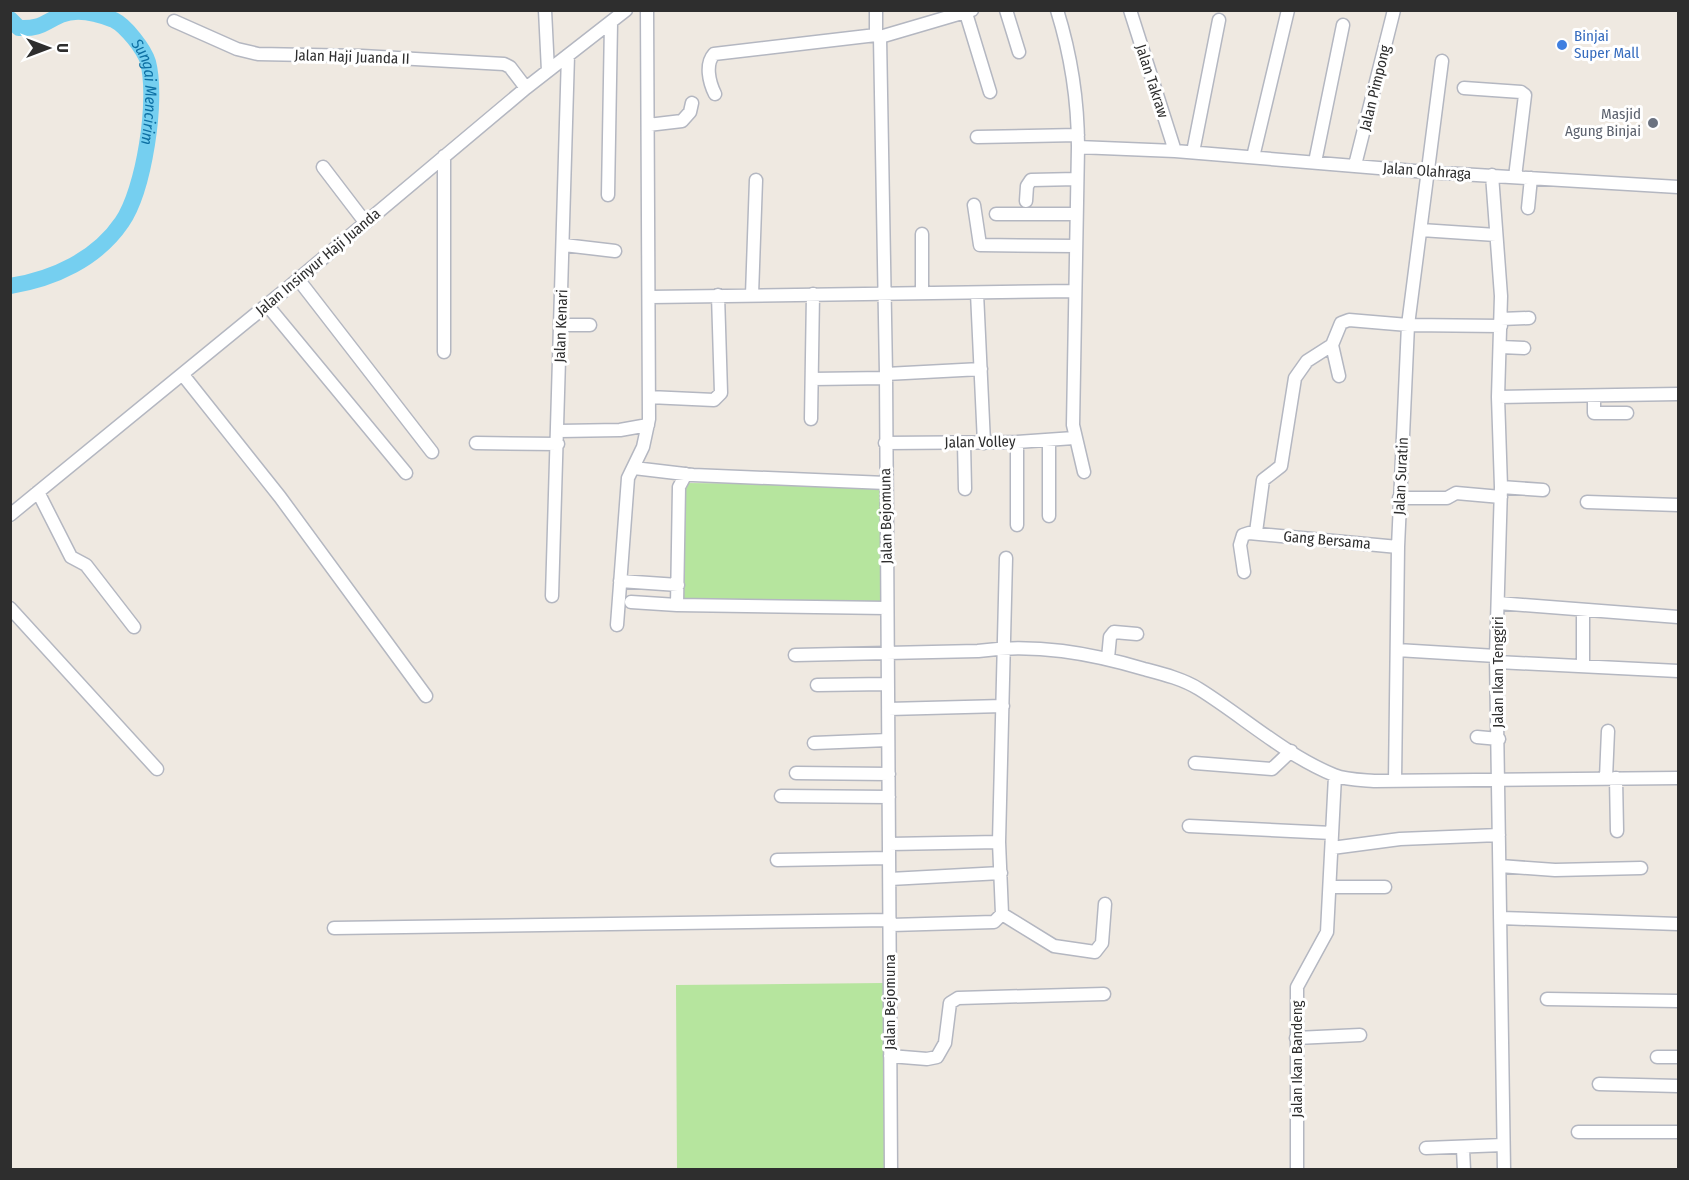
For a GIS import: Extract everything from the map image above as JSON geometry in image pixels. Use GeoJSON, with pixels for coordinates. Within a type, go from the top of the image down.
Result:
{"type":"FeatureCollection","features":[{"type":"Feature","properties":{"kind":"street"},"geometry":{"type":"LineString","coordinates":[[545,10],[548,71]]}},
{"type":"Feature","properties":{"kind":"street","name":"Jalan Insinyur Haji Juanda"},"geometry":{"type":"LineString","coordinates":[[10,515],[183,375],[526,88],[626,10]]}},
{"type":"Feature","properties":{"kind":"street"},"geometry":{"type":"LineString","coordinates":[[617,625],[628,478],[643,447],[648,425],[650,297],[647,10]]}},
{"type":"Feature","properties":{"kind":"street","name":"Jalan Bejomuna"},"geometry":{"type":"LineString","coordinates":[[876,10],[886,376],[888,654],[886,684],[890,797],[891,1170]]}},
{"type":"Feature","properties":{"kind":"street"},"geometry":{"type":"LineString","coordinates":[[1006,10],[1019,52]]}},
{"type":"Feature","properties":{"kind":"street"},"geometry":{"type":"LineString","coordinates":[[1056,10],[1068,48],[1078,141],[1075,214],[1074,438],[1084,472]]}},
{"type":"Feature","properties":{"kind":"street","name":"Jalan Takraw"},"geometry":{"type":"LineString","coordinates":[[1130,10],[1175,151]]}},
{"type":"Feature","properties":{"kind":"street"},"geometry":{"type":"LineString","coordinates":[[1253,157],[1288,10]]}},
{"type":"Feature","properties":{"kind":"street","name":"Jalan Pimpong"},"geometry":{"type":"LineString","coordinates":[[1355,165],[1394,10]]}},
{"type":"Feature","properties":{"kind":"street"},"geometry":{"type":"LineString","coordinates":[[715,94],[711,86],[709,65],[714,54],[878,36],[968,11],[990,92]]}},
{"type":"Feature","properties":{"kind":"street"},"geometry":{"type":"LineString","coordinates":[[1193,152],[1219,20]]}},
{"type":"Feature","properties":{"kind":"street","name":"Jalan Haji Juanda II"},"geometry":{"type":"LineString","coordinates":[[174,21],[237,49],[258,54],[362,56],[504,64],[510,67],[526,88]]}},
{"type":"Feature","properties":{"kind":"street"},"geometry":{"type":"LineString","coordinates":[[608,195],[611,23]]}},
{"type":"Feature","properties":{"kind":"street"},"geometry":{"type":"LineString","coordinates":[[1315,162],[1343,25]]}},
{"type":"Feature","properties":{"kind":"street","name":"Jalan Kenari"},"geometry":{"type":"LineString","coordinates":[[552,596],[568,55]]}},
{"type":"Feature","properties":{"kind":"street"},"geometry":{"type":"LineString","coordinates":[[1426,172],[1442,61]]}},
{"type":"Feature","properties":{"kind":"street"},"geometry":{"type":"LineString","coordinates":[[1464,88],[1521,92],[1525,95],[1515,177]]}},
{"type":"Feature","properties":{"kind":"street"},"geometry":{"type":"LineString","coordinates":[[648,125],[682,121],[690,112],[692,103]]}},
{"type":"Feature","properties":{"kind":"street"},"geometry":{"type":"LineString","coordinates":[[977,137],[1078,141],[1175,151]]}},
{"type":"Feature","properties":{"kind":"street","name":"Jalan Olahraga"},"geometry":{"type":"LineString","coordinates":[[1175,151],[1426,172],[1678,187]]}},
{"type":"Feature","properties":{"kind":"street"},"geometry":{"type":"LineString","coordinates":[[444,156],[444,352]]}},
{"type":"Feature","properties":{"kind":"street"},"geometry":{"type":"LineString","coordinates":[[323,167],[365,222]]}},
{"type":"Feature","properties":{"kind":"street","name":"Jalan Suratin"},"geometry":{"type":"LineString","coordinates":[[1395,781],[1399,498],[1408,325],[1421,230],[1426,172]]}},
{"type":"Feature","properties":{"kind":"street","name":"Jalan Ikan Tenggiri"},"geometry":{"type":"LineString","coordinates":[[1492,175],[1501,322],[1498,397],[1501,492],[1497,659],[1504,1170]]}},
{"type":"Feature","properties":{"kind":"street"},"geometry":{"type":"LineString","coordinates":[[1528,208],[1531,178]]}},
{"type":"Feature","properties":{"kind":"street"},"geometry":{"type":"LineString","coordinates":[[1026,201],[1027,186],[1032,180],[1077,179]]}},
{"type":"Feature","properties":{"kind":"street"},"geometry":{"type":"LineString","coordinates":[[752,295],[756,180]]}},
{"type":"Feature","properties":{"kind":"street"},"geometry":{"type":"LineString","coordinates":[[974,205],[980,245],[1075,246]]}},
{"type":"Feature","properties":{"kind":"street"},"geometry":{"type":"LineString","coordinates":[[996,214],[1075,214]]}},
{"type":"Feature","properties":{"kind":"street"},"geometry":{"type":"LineString","coordinates":[[1421,230],[1496,235]]}},
{"type":"Feature","properties":{"kind":"street"},"geometry":{"type":"LineString","coordinates":[[922,234],[922,292]]}},
{"type":"Feature","properties":{"kind":"street"},"geometry":{"type":"LineString","coordinates":[[564,245],[615,251]]}},
{"type":"Feature","properties":{"kind":"street"},"geometry":{"type":"LineString","coordinates":[[298,279],[432,452]]}},
{"type":"Feature","properties":{"kind":"street"},"geometry":{"type":"LineString","coordinates":[[650,297],[1074,291]]}},
{"type":"Feature","properties":{"kind":"street"},"geometry":{"type":"LineString","coordinates":[[976,293],[984,442]]}},
{"type":"Feature","properties":{"kind":"street"},"geometry":{"type":"LineString","coordinates":[[811,419],[813,294]]}},
{"type":"Feature","properties":{"kind":"street"},"geometry":{"type":"LineString","coordinates":[[649,397],[714,400],[718,398],[721,393],[718,295]]}},
{"type":"Feature","properties":{"kind":"street"},"geometry":{"type":"LineString","coordinates":[[267,305],[406,473]]}},
{"type":"Feature","properties":{"kind":"street"},"geometry":{"type":"LineString","coordinates":[[1339,376],[1332,345],[1338,328],[1345,321],[1408,325],[1501,322],[1529,318]]}},
{"type":"Feature","properties":{"kind":"street"},"geometry":{"type":"LineString","coordinates":[[561,325],[591,325]]}},
{"type":"Feature","properties":{"kind":"street"},"geometry":{"type":"LineString","coordinates":[[1244,573],[1240,539],[1243,535],[1256,532],[1263,480],[1281,466],[1295,378],[1307,361],[1332,345]]}},
{"type":"Feature","properties":{"kind":"street"},"geometry":{"type":"LineString","coordinates":[[1501,347],[1524,348]]}},
{"type":"Feature","properties":{"kind":"street"},"geometry":{"type":"LineString","coordinates":[[812,379],[981,369]]}},
{"type":"Feature","properties":{"kind":"street"},"geometry":{"type":"LineString","coordinates":[[183,375],[280,497],[426,696]]}},
{"type":"Feature","properties":{"kind":"street"},"geometry":{"type":"LineString","coordinates":[[1498,397],[1678,394]]}},
{"type":"Feature","properties":{"kind":"street"},"geometry":{"type":"LineString","coordinates":[[1594,396],[1594,413],[1626,413]]}},
{"type":"Feature","properties":{"kind":"street"},"geometry":{"type":"LineString","coordinates":[[476,443],[558,438],[648,425]]}},
{"type":"Feature","properties":{"kind":"street","name":"Jalan Volley"},"geometry":{"type":"LineString","coordinates":[[885,443],[1017,442],[1074,438]]}},
{"type":"Feature","properties":{"kind":"street"},"geometry":{"type":"LineString","coordinates":[[1049,440],[1049,516]]}},
{"type":"Feature","properties":{"kind":"street"},"geometry":{"type":"LineString","coordinates":[[1017,442],[1017,525]]}},
{"type":"Feature","properties":{"kind":"street"},"geometry":{"type":"LineString","coordinates":[[964,443],[965,489]]}},
{"type":"Feature","properties":{"kind":"street"},"geometry":{"type":"LineString","coordinates":[[634,468],[686,474],[886,483]]}},
{"type":"Feature","properties":{"kind":"street"},"geometry":{"type":"LineString","coordinates":[[677,605],[679,487],[686,474]]}},
{"type":"Feature","properties":{"kind":"street"},"geometry":{"type":"LineString","coordinates":[[1399,498],[1447,498],[1456,493],[1543,490]]}},
{"type":"Feature","properties":{"kind":"street"},"geometry":{"type":"LineString","coordinates":[[38,492],[71,557],[87,564],[134,627]]}},
{"type":"Feature","properties":{"kind":"street"},"geometry":{"type":"LineString","coordinates":[[1587,502],[1678,505]]}},
{"type":"Feature","properties":{"kind":"street","name":"Gang Bersama"},"geometry":{"type":"LineString","coordinates":[[1256,532],[1398,547]]}},
{"type":"Feature","properties":{"kind":"street"},"geometry":{"type":"LineString","coordinates":[[334,928],[994,922],[1002,914],[999,842],[1006,558]]}},
{"type":"Feature","properties":{"kind":"street"},"geometry":{"type":"LineString","coordinates":[[620,581],[678,585]]}},
{"type":"Feature","properties":{"kind":"street"},"geometry":{"type":"LineString","coordinates":[[631,602],[677,605],[887,608]]}},
{"type":"Feature","properties":{"kind":"street"},"geometry":{"type":"LineString","coordinates":[[1498,603],[1678,617]]}},
{"type":"Feature","properties":{"kind":"street"},"geometry":{"type":"LineString","coordinates":[[10,608],[157,769]]}},
{"type":"Feature","properties":{"kind":"street"},"geometry":{"type":"LineString","coordinates":[[1583,610],[1583,662]]}},
{"type":"Feature","properties":{"kind":"street"},"geometry":{"type":"LineString","coordinates":[[1108,658],[1110,637],[1114,632],[1137,634]]}},
{"type":"Feature","properties":{"kind":"street"},"geometry":{"type":"LineString","coordinates":[[795,655],[978,651],[1005,647],[1082,652],[1175,678],[1197,688],[1291,752],[1335,776],[1374,781],[1678,778]]}},
{"type":"Feature","properties":{"kind":"street"},"geometry":{"type":"LineString","coordinates":[[1397,650],[1678,671]]}},
{"type":"Feature","properties":{"kind":"street"},"geometry":{"type":"LineString","coordinates":[[817,685],[886,684]]}},
{"type":"Feature","properties":{"kind":"street"},"geometry":{"type":"LineString","coordinates":[[888,709],[1003,706]]}},
{"type":"Feature","properties":{"kind":"street"},"geometry":{"type":"LineString","coordinates":[[1608,731],[1617,831]]}},
{"type":"Feature","properties":{"kind":"street"},"geometry":{"type":"LineString","coordinates":[[1477,737],[1498,738]]}},
{"type":"Feature","properties":{"kind":"street"},"geometry":{"type":"LineString","coordinates":[[814,743],[888,740]]}},
{"type":"Feature","properties":{"kind":"street"},"geometry":{"type":"LineString","coordinates":[[1195,763],[1272,769],[1291,752]]}},
{"type":"Feature","properties":{"kind":"street"},"geometry":{"type":"LineString","coordinates":[[796,772],[889,774]]}},
{"type":"Feature","properties":{"kind":"street","name":"Jalan Ikan Bandeng"},"geometry":{"type":"LineString","coordinates":[[1297,1170],[1297,987],[1327,932],[1335,776]]}},
{"type":"Feature","properties":{"kind":"street"},"geometry":{"type":"LineString","coordinates":[[781,796],[890,797]]}},
{"type":"Feature","properties":{"kind":"street"},"geometry":{"type":"LineString","coordinates":[[1189,826],[1332,833]]}},
{"type":"Feature","properties":{"kind":"street"},"geometry":{"type":"LineString","coordinates":[[1332,848],[1400,839],[1498,835]]}},
{"type":"Feature","properties":{"kind":"street"},"geometry":{"type":"LineString","coordinates":[[890,844],[999,842]]}},
{"type":"Feature","properties":{"kind":"street"},"geometry":{"type":"LineString","coordinates":[[777,861],[890,858]]}},
{"type":"Feature","properties":{"kind":"street"},"geometry":{"type":"LineString","coordinates":[[1500,866],[1555,870],[1641,868]]}},
{"type":"Feature","properties":{"kind":"street"},"geometry":{"type":"LineString","coordinates":[[890,879],[1001,873]]}},
{"type":"Feature","properties":{"kind":"street"},"geometry":{"type":"LineString","coordinates":[[1330,887],[1385,887]]}},
{"type":"Feature","properties":{"kind":"street"},"geometry":{"type":"LineString","coordinates":[[1002,914],[1054,946],[1095,952],[1102,943],[1105,904]]}},
{"type":"Feature","properties":{"kind":"street"},"geometry":{"type":"LineString","coordinates":[[1500,918],[1678,924]]}},
{"type":"Feature","properties":{"kind":"street"},"geometry":{"type":"LineString","coordinates":[[890,1056],[927,1059],[937,1057],[945,1043],[950,1003],[958,998],[1104,994]]}},
{"type":"Feature","properties":{"kind":"street"},"geometry":{"type":"LineString","coordinates":[[1547,999],[1678,1001]]}},
{"type":"Feature","properties":{"kind":"street"},"geometry":{"type":"LineString","coordinates":[[1296,1038],[1360,1035]]}},
{"type":"Feature","properties":{"kind":"street"},"geometry":{"type":"LineString","coordinates":[[1657,1057],[1678,1057]]}},
{"type":"Feature","properties":{"kind":"street"},"geometry":{"type":"LineString","coordinates":[[1599,1084],[1678,1086]]}},
{"type":"Feature","properties":{"kind":"street"},"geometry":{"type":"LineString","coordinates":[[1578,1132],[1678,1132]]}},
{"type":"Feature","properties":{"kind":"street"},"geometry":{"type":"LineString","coordinates":[[1426,1148],[1463,1149],[1503,1146]]}},
{"type":"Feature","properties":{"kind":"street"},"geometry":{"type":"LineString","coordinates":[[1463,1149],[1464,1170]]}},
{"type":"Feature","properties":{"kind":"green space"},"geometry":{"type":"Polygon","coordinates":[[[684,483],[882,485],[880,603],[683,601],[684,483]]]}},
{"type":"Feature","properties":{"kind":"green space"},"geometry":{"type":"Polygon","coordinates":[[[883,983],[885,1169],[677,1169],[676,985],[883,983]]]}},
{"type":"Feature","properties":{"kind":"waterway","name":"Sungai Mencirim"},"geometry":{"type":"LineString","coordinates":[[10,19],[19,28],[42,25],[61,15],[74,12],[95,14],[114,20],[129,32],[139,45],[148,62],[151,78],[150,121],[143,167],[137,189],[122,222],[112,235],[87,257],[43,278],[10,286]]}},
{"type":"Feature","properties":{"kind":"place","name":"Binjai Super Mall"},"geometry":{"type":"Point","coordinates":[1562,45]}},
{"type":"Feature","properties":{"kind":"place","name":"Masjid Agung Binjai"},"geometry":{"type":"Point","coordinates":[1653,123]}}]}
